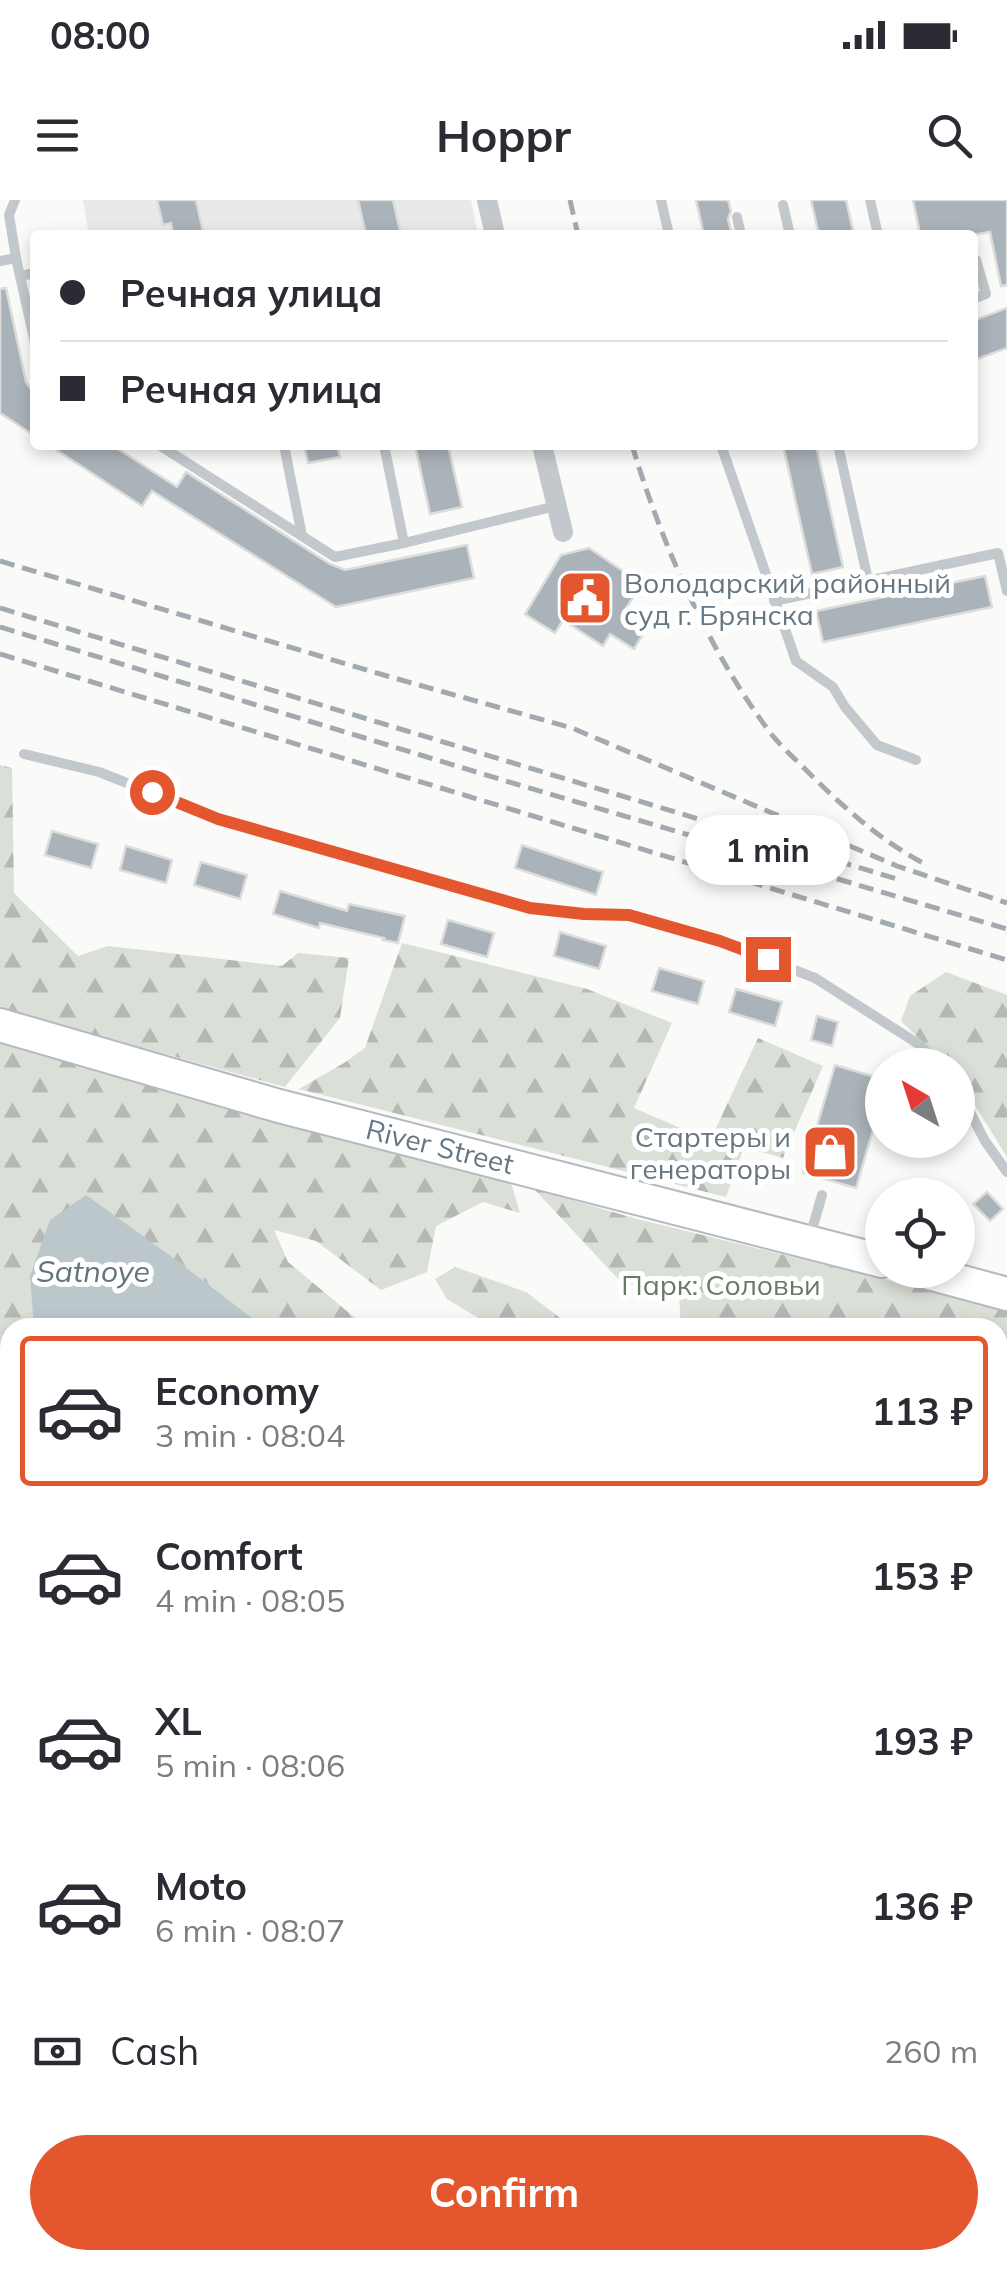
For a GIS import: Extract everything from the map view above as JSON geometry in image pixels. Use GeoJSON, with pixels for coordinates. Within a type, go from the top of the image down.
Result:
{"type":"FeatureCollection","features":[{"type":"Feature","properties":{"kind":"main road","name":"River Street"},"geometry":{"type":"LineString","coordinates":[[0,1024],[278,1106],[865,1255]]}},
{"type":"Feature","properties":{"kind":"main road"},"geometry":{"type":"LineString","coordinates":[[975,1285],[1007,1294]]}},
{"type":"Feature","properties":{"kind":"street"},"geometry":{"type":"LineString","coordinates":[[490,203],[494,230]]}},
{"type":"Feature","properties":{"kind":"street"},"geometry":{"type":"LineString","coordinates":[[543,450],[564,532]]}},
{"type":"Feature","properties":{"kind":"lane"},"geometry":{"type":"LineString","coordinates":[[15,200],[9,215],[30,321]]}},
{"type":"Feature","properties":{"kind":"lane"},"geometry":{"type":"LineString","coordinates":[[661,200],[668,230]]}},
{"type":"Feature","properties":{"kind":"lane"},"geometry":{"type":"LineString","coordinates":[[870,200],[877,230]]}},
{"type":"Feature","properties":{"kind":"lane"},"geometry":{"type":"LineString","coordinates":[[783,205],[789,230]]}},
{"type":"Feature","properties":{"kind":"lane"},"geometry":{"type":"LineString","coordinates":[[737,218],[740,230]]}},
{"type":"Feature","properties":{"kind":"lane"},"geometry":{"type":"LineString","coordinates":[[0,261],[16,258]]}},
{"type":"Feature","properties":{"kind":"lane"},"geometry":{"type":"LineString","coordinates":[[978,267],[986,294],[978,297]]}},
{"type":"Feature","properties":{"kind":"lane"},"geometry":{"type":"LineString","coordinates":[[20,276],[30,274]]}},
{"type":"Feature","properties":{"kind":"lane"},"geometry":{"type":"LineString","coordinates":[[168,450],[335,557],[556,506]]}},
{"type":"Feature","properties":{"kind":"lane"},"geometry":{"type":"LineString","coordinates":[[285,450],[302,536]]}},
{"type":"Feature","properties":{"kind":"lane"},"geometry":{"type":"LineString","coordinates":[[385,450],[404,543]]}},
{"type":"Feature","properties":{"kind":"lane"},"geometry":{"type":"LineString","coordinates":[[724,450],[796,661],[833,688],[877,746],[916,760]]}},
{"type":"Feature","properties":{"kind":"lane"},"geometry":{"type":"LineString","coordinates":[[839,450],[868,580]]}},
{"type":"Feature","properties":{"kind":"lane"},"geometry":{"type":"LineString","coordinates":[[774,601],[998,554],[1007,591]]}},
{"type":"Feature","properties":{"kind":"lane"},"geometry":{"type":"LineString","coordinates":[[24,754],[99,772],[218,819],[530,908],[629,915],[720,941],[815,978],[923,1048]]}},
{"type":"Feature","properties":{"kind":"lane"},"geometry":{"type":"LineString","coordinates":[[975,1121],[1007,1172]]}},
{"type":"Feature","properties":{"kind":"lane"},"geometry":{"type":"LineString","coordinates":[[809,1240],[822,1195]]}},
{"type":"Feature","properties":{"kind":"shaded area"},"geometry":{"type":"Polygon","coordinates":[[[83,200],[471,200],[477,230],[88,230],[83,200]]]}},
{"type":"Feature","properties":{"kind":"green space"},"geometry":{"type":"Polygon","coordinates":[[[0,765],[12,768],[14,893],[78,956],[108,946],[282,966],[298,953],[349,958],[340,1018],[285,1087],[0,1008],[0,765]]]}},
{"type":"Feature","properties":{"kind":"green space"},"geometry":{"type":"Polygon","coordinates":[[[402,943],[587,989],[672,1023],[634,1108],[710,1141],[758,1038],[823,1066],[783,1158],[744,1147],[726,1197],[299,1089],[365,1048],[402,943]]]}},
{"type":"Feature","properties":{"kind":"green space"},"geometry":{"type":"Polygon","coordinates":[[[946,972],[1007,995],[1007,1157],[975,1105],[975,1048],[929,1048],[901,1021],[910,996],[946,972]]]}},
{"type":"Feature","properties":{"kind":"green space"},"geometry":{"type":"Polygon","coordinates":[[[0,1037],[507,1169],[520,1213],[483,1202],[436,1226],[427,1272],[381,1290],[316,1241],[274,1230],[288,1262],[355,1318],[252,1318],[149,1242],[35,1318],[0,1318],[0,1037]]]}},
{"type":"Feature","properties":{"kind":"green space","name":"Парк: Соловьи"},"geometry":{"type":"Polygon","coordinates":[[[534,1189],[637,1219],[865,1274],[865,1288],[921,1288],[1007,1309],[1007,1318],[680,1318],[679,1293],[622,1283],[534,1189]]]}},
{"type":"Feature","properties":{"kind":"green space","name":"Парк: Соловьи"},"geometry":{"type":"Polygon","coordinates":[[[455,1267],[526,1292],[560,1318],[478,1318],[447,1299],[435,1279],[455,1267]]]}},
{"type":"Feature","properties":{"kind":"water","name":"Satnoye"},"geometry":{"type":"Polygon","coordinates":[[[86,1195],[252,1318],[33,1318],[30,1276],[50,1220],[86,1195]]]}},
{"type":"Feature","properties":{"kind":"building"},"geometry":{"type":"Polygon","coordinates":[[[157,200],[196,200],[203,230],[172,230],[171,223],[163,225],[157,200]]]}},
{"type":"Feature","properties":{"kind":"building"},"geometry":{"type":"Polygon","coordinates":[[[358,200],[393,200],[400,230],[365,230],[358,200]]]}},
{"type":"Feature","properties":{"kind":"building"},"geometry":{"type":"Polygon","coordinates":[[[696,200],[728,200],[731,230],[703,230],[696,200]]]}},
{"type":"Feature","properties":{"kind":"building"},"geometry":{"type":"Polygon","coordinates":[[[811,200],[846,200],[853,230],[818,230],[811,200]]]}},
{"type":"Feature","properties":{"kind":"building"},"geometry":{"type":"Polygon","coordinates":[[[913,200],[1007,200],[1007,285],[1001,286],[990,232],[919,230],[913,200]]]}},
{"type":"Feature","properties":{"kind":"building"},"geometry":{"type":"Polygon","coordinates":[[[6,288],[30,388],[30,433],[0,413],[0,289],[6,288]]]}},
{"type":"Feature","properties":{"kind":"building"},"geometry":{"type":"Polygon","coordinates":[[[1007,308],[1007,348],[978,359],[978,319],[1007,308]]]}},
{"type":"Feature","properties":{"kind":"building"},"geometry":{"type":"Polygon","coordinates":[[[57,450],[120,450],[177,487],[186,472],[345,570],[467,545],[474,578],[336,607],[152,491],[142,506],[57,450]]]}},
{"type":"Feature","properties":{"kind":"building"},"geometry":{"type":"Polygon","coordinates":[[[305,450],[338,450],[340,457],[308,463],[305,450]]]}},
{"type":"Feature","properties":{"kind":"building"},"geometry":{"type":"Polygon","coordinates":[[[416,450],[449,450],[462,507],[430,514],[416,450]]]}},
{"type":"Feature","properties":{"kind":"building"},"geometry":{"type":"Polygon","coordinates":[[[784,450],[817,450],[843,567],[812,574],[784,450]]]}},
{"type":"Feature","properties":{"kind":"building","name":"Володарский районный суд г. Брянска"},"geometry":{"type":"Polygon","coordinates":[[[589,548],[642,584],[624,611],[648,626],[634,649],[610,634],[603,646],[563,620],[555,633],[525,614],[561,555],[589,548]]]}},
{"type":"Feature","properties":{"kind":"building"},"geometry":{"type":"Polygon","coordinates":[[[985,576],[992,607],[823,642],[816,611],[985,576]]]}},
{"type":"Feature","properties":{"kind":"building"},"geometry":{"type":"Polygon","coordinates":[[[52,831],[98,844],[91,868],[45,855],[52,831]]]}},
{"type":"Feature","properties":{"kind":"building"},"geometry":{"type":"Polygon","coordinates":[[[522,845],[603,872],[596,895],[515,868],[522,845]]]}},
{"type":"Feature","properties":{"kind":"building"},"geometry":{"type":"Polygon","coordinates":[[[126,846],[172,860],[166,883],[120,870],[126,846]]]}},
{"type":"Feature","properties":{"kind":"building"},"geometry":{"type":"Polygon","coordinates":[[[201,862],[247,875],[240,899],[194,885],[201,862]]]}},
{"type":"Feature","properties":{"kind":"building"},"geometry":{"type":"Polygon","coordinates":[[[280,891],[347,911],[349,904],[405,916],[398,943],[320,923],[319,928],[273,914],[280,891]]]}},
{"type":"Feature","properties":{"kind":"building"},"geometry":{"type":"Polygon","coordinates":[[[448,920],[494,933],[487,957],[441,944],[448,920]]]}},
{"type":"Feature","properties":{"kind":"building"},"geometry":{"type":"Polygon","coordinates":[[[560,932],[606,946],[599,969],[554,956],[560,932]]]}},
{"type":"Feature","properties":{"kind":"building"},"geometry":{"type":"Polygon","coordinates":[[[659,968],[704,981],[698,1004],[652,991],[659,968]]]}},
{"type":"Feature","properties":{"kind":"building"},"geometry":{"type":"Polygon","coordinates":[[[736,989],[782,1002],[775,1026],[729,1012],[736,989]]]}},
{"type":"Feature","properties":{"kind":"building"},"geometry":{"type":"Polygon","coordinates":[[[817,1016],[838,1022],[832,1046],[811,1040],[817,1016]]]}},
{"type":"Feature","properties":{"kind":"building"},"geometry":{"type":"Polygon","coordinates":[[[835,1065],[865,1074],[865,1157],[856,1188],[803,1173],[835,1065]]]}},
{"type":"Feature","properties":{"kind":"building"},"geometry":{"type":"Polygon","coordinates":[[[987,1192],[1003,1209],[990,1221],[975,1202],[987,1192]]]}},
{"type":"Feature","properties":{"kind":"railway"},"geometry":{"type":"LineString","coordinates":[[570,200],[577,230]]}},
{"type":"Feature","properties":{"kind":"railway"},"geometry":{"type":"LineString","coordinates":[[634,450],[673,559],[708,633],[749,703],[776,739],[832,796],[876,833],[925,864]]}},
{"type":"Feature","properties":{"kind":"railway"},"geometry":{"type":"LineString","coordinates":[[0,561],[572,728],[897,866],[1007,903]]}},
{"type":"Feature","properties":{"kind":"railway"},"geometry":{"type":"LineString","coordinates":[[0,608],[897,879]]}},
{"type":"Feature","properties":{"kind":"railway"},"geometry":{"type":"LineString","coordinates":[[0,627],[1007,929]]}},
{"type":"Feature","properties":{"kind":"railway"},"geometry":{"type":"LineString","coordinates":[[0,654],[1007,960]]}},
{"type":"Feature","properties":{"kind":"place","name":"Володарский районный суд г. Брянска"},"geometry":{"type":"Point","coordinates":[585,598]}},
{"type":"Feature","properties":{"kind":"place","name":"Стартеры и генераторы"},"geometry":{"type":"Point","coordinates":[830,1152]}},
{"type":"Feature","properties":{"kind":"route"},"geometry":{"type":"LineString","coordinates":[[152,792],[218,819],[530,908],[629,915],[768,959]]}}]}
